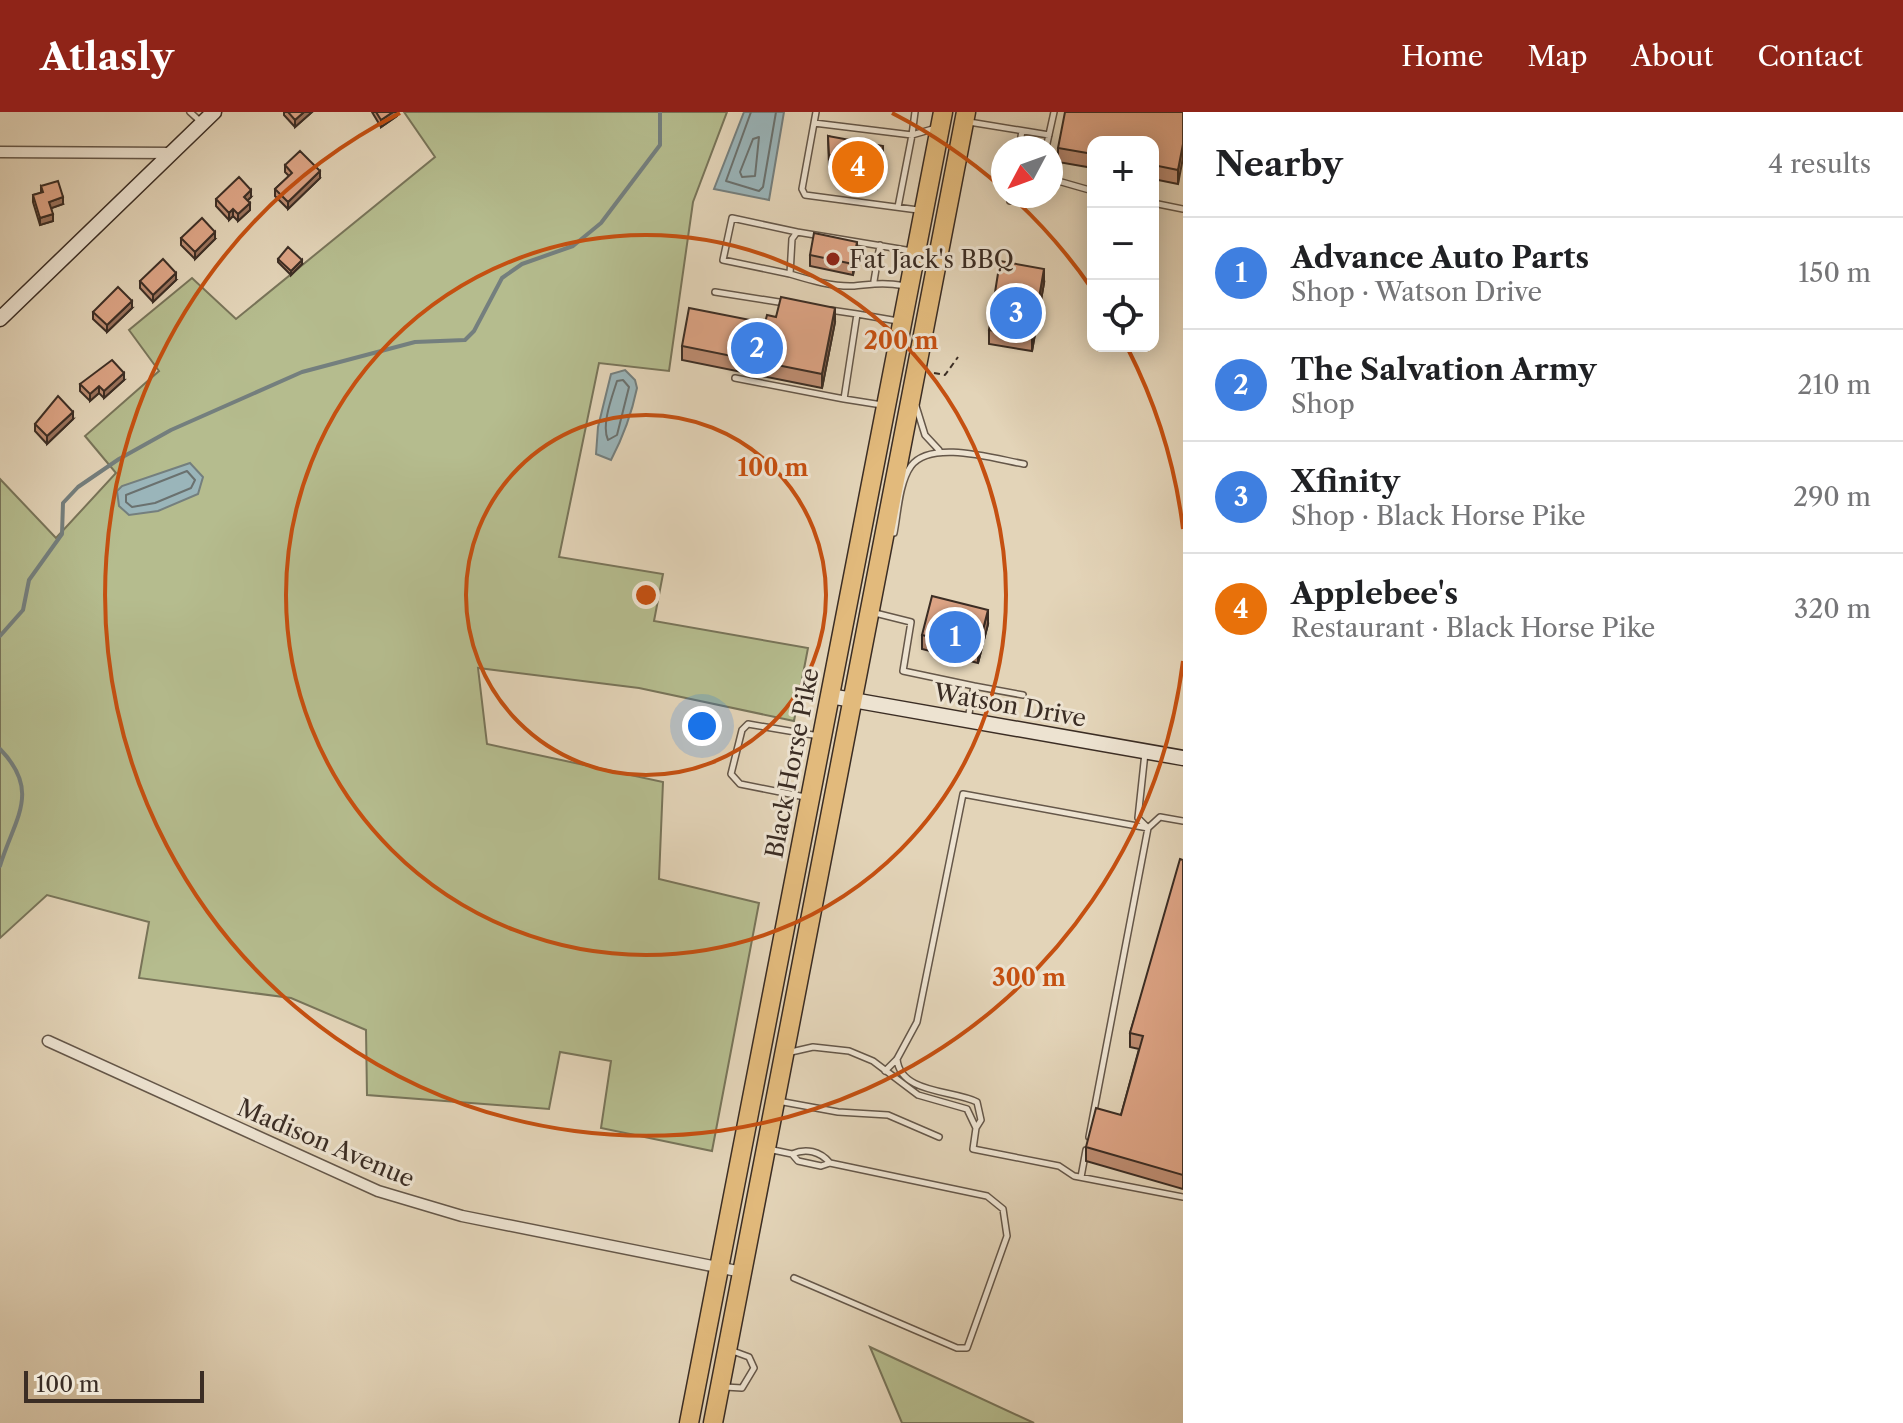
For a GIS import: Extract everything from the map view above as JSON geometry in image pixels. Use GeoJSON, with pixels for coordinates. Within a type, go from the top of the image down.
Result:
{"type":"FeatureCollection","features":[{"type":"Feature","properties":{"kind":"highway","name":"Black Horse Pike"},"geometry":{"type":"LineString","coordinates":[[713,1423],[764,1146],[965,117]]}},
{"type":"Feature","properties":{"kind":"highway","name":"Black Horse Pike"},"geometry":{"type":"LineString","coordinates":[[689,1423],[942,119]]}},
{"type":"Feature","properties":{"kind":"highway"},"geometry":{"type":"LineString","coordinates":[[942,119],[953,148],[949,203]]}},
{"type":"Feature","properties":{"kind":"street"},"geometry":{"type":"LineString","coordinates":[[0,319],[214,112]]}},
{"type":"Feature","properties":{"kind":"street"},"geometry":{"type":"LineString","coordinates":[[0,152],[173,153]]}},
{"type":"Feature","properties":{"kind":"street","name":"Watson Drive"},"geometry":{"type":"LineString","coordinates":[[830,696],[1183,758]]}},
{"type":"Feature","properties":{"kind":"street","name":"Madison Avenue"},"geometry":{"type":"LineString","coordinates":[[48,1041],[378,1191],[462,1216],[742,1272]]}},
{"type":"Feature","properties":{"kind":"street"},"geometry":{"type":"LineString","coordinates":[[743,1140],[764,1146]]}},
{"type":"Feature","properties":{"kind":"lane"},"geometry":{"type":"LineString","coordinates":[[190,112],[202,123]]}},
{"type":"Feature","properties":{"kind":"lane"},"geometry":{"type":"LineString","coordinates":[[816,112],[802,189],[805,195],[924,211]]}},
{"type":"Feature","properties":{"kind":"lane"},"geometry":{"type":"LineString","coordinates":[[898,207],[915,112]]}},
{"type":"Feature","properties":{"kind":"lane"},"geometry":{"type":"LineString","coordinates":[[965,117],[1049,135],[1054,112]]}},
{"type":"Feature","properties":{"kind":"lane"},"geometry":{"type":"LineString","coordinates":[[814,123],[912,135],[942,119]]}},
{"type":"Feature","properties":{"kind":"lane"},"geometry":{"type":"LineString","coordinates":[[1021,136],[1022,131]]}},
{"type":"Feature","properties":{"kind":"lane"},"geometry":{"type":"LineString","coordinates":[[1063,182],[1087,189]]}},
{"type":"Feature","properties":{"kind":"lane"},"geometry":{"type":"LineString","coordinates":[[1159,204],[1183,209]]}},
{"type":"Feature","properties":{"kind":"lane"},"geometry":{"type":"LineString","coordinates":[[909,287],[874,281],[853,286],[814,282],[723,260],[732,218],[916,251]]}},
{"type":"Feature","properties":{"kind":"lane"},"geometry":{"type":"LineString","coordinates":[[790,274],[792,239],[797,232]]}},
{"type":"Feature","properties":{"kind":"lane"},"geometry":{"type":"LineString","coordinates":[[874,281],[880,245]]}},
{"type":"Feature","properties":{"kind":"lane"},"geometry":{"type":"LineString","coordinates":[[715,292],[794,304]]}},
{"type":"Feature","properties":{"kind":"lane"},"geometry":{"type":"LineString","coordinates":[[825,309],[903,322]]}},
{"type":"Feature","properties":{"kind":"lane"},"geometry":{"type":"LineString","coordinates":[[844,399],[857,314]]}},
{"type":"Feature","properties":{"kind":"lane"},"geometry":{"type":"LineString","coordinates":[[735,378],[887,406]]}},
{"type":"Feature","properties":{"kind":"lane"},"geometry":{"type":"LineString","coordinates":[[912,390],[920,424],[939,450]]}},
{"type":"Feature","properties":{"kind":"lane"},"geometry":{"type":"LineString","coordinates":[[882,548],[893,535],[911,466],[939,450],[1024,464]]}},
{"type":"Feature","properties":{"kind":"lane"},"geometry":{"type":"LineString","coordinates":[[870,611],[911,622],[903,671],[1023,695]]}},
{"type":"Feature","properties":{"kind":"lane"},"geometry":{"type":"LineString","coordinates":[[968,720],[974,686]]}},
{"type":"Feature","properties":{"kind":"lane"},"geometry":{"type":"LineString","coordinates":[[810,798],[740,784],[731,774],[742,730],[748,724],[822,737]]}},
{"type":"Feature","properties":{"kind":"lane"},"geometry":{"type":"LineString","coordinates":[[1145,751],[1138,818],[1148,828]]}},
{"type":"Feature","properties":{"kind":"lane"},"geometry":{"type":"LineString","coordinates":[[885,1071],[897,1059],[917,1022],[963,794],[1148,828]]}},
{"type":"Feature","properties":{"kind":"lane"},"geometry":{"type":"LineString","coordinates":[[1081,1177],[1148,828],[1160,817],[1183,821]]}},
{"type":"Feature","properties":{"kind":"lane"},"geometry":{"type":"LineString","coordinates":[[782,1054],[813,1047],[849,1051],[873,1061],[918,1095],[967,1109],[976,1128]]}},
{"type":"Feature","properties":{"kind":"lane"},"geometry":{"type":"LineString","coordinates":[[897,1059],[897,1066],[907,1078],[921,1086],[965,1096],[977,1102],[981,1120],[976,1128],[973,1149],[1059,1166],[1081,1177],[1183,1197]]}},
{"type":"Feature","properties":{"kind":"lane"},"geometry":{"type":"LineString","coordinates":[[773,1100],[838,1112],[888,1115],[939,1137]]}},
{"type":"Feature","properties":{"kind":"lane"},"geometry":{"type":"LineString","coordinates":[[764,1146],[792,1154],[798,1161],[821,1166],[830,1163],[987,1196],[1003,1209],[1007,1236],[967,1348],[957,1348],[794,1278]]}},
{"type":"Feature","properties":{"kind":"lane"},"geometry":{"type":"LineString","coordinates":[[792,1154],[802,1150],[812,1152],[823,1155],[830,1163]]}},
{"type":"Feature","properties":{"kind":"lane"},"geometry":{"type":"LineString","coordinates":[[720,1386],[742,1388],[754,1368],[749,1357],[727,1349]]}},
{"type":"Feature","properties":{"kind":"path"},"geometry":{"type":"LineString","coordinates":[[934,373],[945,375],[958,357]]}},
{"type":"Feature","properties":{"kind":"green space"},"geometry":{"type":"Polygon","coordinates":[[[404,112],[727,112],[693,202],[669,371],[599,363],[559,557],[663,574],[654,621],[808,648],[794,721],[639,688],[478,668],[487,744],[663,782],[659,879],[759,903],[712,1151],[601,1128],[611,1061],[560,1052],[549,1109],[367,1095],[366,1030],[291,998],[139,978],[149,922],[47,895],[0,938],[0,479],[56,538],[116,473],[85,436],[159,371],[129,330],[192,278],[236,319],[435,157],[404,112]]]}},
{"type":"Feature","properties":{"kind":"green space"},"geometry":{"type":"Polygon","coordinates":[[[870,1347],[1034,1423],[902,1423],[870,1347]]]}},
{"type":"Feature","properties":{"kind":"water"},"geometry":{"type":"Polygon","coordinates":[[[744,112],[784,112],[769,200],[714,189],[744,112]]]}},
{"type":"Feature","properties":{"kind":"water"},"geometry":{"type":"Polygon","coordinates":[[[625,370],[635,380],[637,388],[626,426],[611,460],[596,454],[598,427],[611,374],[625,370]]]}},
{"type":"Feature","properties":{"kind":"water"},"geometry":{"type":"Polygon","coordinates":[[[190,463],[203,477],[198,494],[158,511],[129,515],[119,506],[117,491],[122,486],[190,463]]]}},
{"type":"Feature","properties":{"kind":"building"},"geometry":{"type":"Polygon","coordinates":[[[288,112],[304,112],[295,120],[288,112]]]}},
{"type":"Feature","properties":{"kind":"building"},"geometry":{"type":"Polygon","coordinates":[[[376,112],[393,112],[381,120],[376,112]]]}},
{"type":"Feature","properties":{"kind":"building"},"geometry":{"type":"Polygon","coordinates":[[[1065,112],[1183,112],[1183,144],[1178,170],[1159,166],[1159,136],[1087,136],[1087,153],[1063,149],[1063,136],[1060,136],[1065,112]]]}},
{"type":"Feature","properties":{"kind":"building"},"geometry":{"type":"Polygon","coordinates":[[[828,136],[883,146],[877,179],[838,171],[840,157],[829,155],[828,136]]]}},
{"type":"Feature","properties":{"kind":"building"},"geometry":{"type":"Polygon","coordinates":[[[300,151],[320,171],[288,202],[275,189],[292,173],[285,165],[300,151]]]}},
{"type":"Feature","properties":{"kind":"building"},"geometry":{"type":"Polygon","coordinates":[[[239,177],[251,190],[244,197],[250,203],[238,214],[233,209],[229,213],[216,199],[239,177]]]}},
{"type":"Feature","properties":{"kind":"building"},"geometry":{"type":"Polygon","coordinates":[[[58,181],[63,197],[49,202],[53,214],[40,218],[33,195],[43,192],[41,186],[58,181]]]}},
{"type":"Feature","properties":{"kind":"building"},"geometry":{"type":"Polygon","coordinates":[[[202,218],[215,232],[195,252],[181,238],[202,218]]]}},
{"type":"Feature","properties":{"kind":"building"},"geometry":{"type":"Polygon","coordinates":[[[814,233],[857,242],[853,264],[810,255],[814,233]]]}},
{"type":"Feature","properties":{"kind":"building"},"geometry":{"type":"Polygon","coordinates":[[[288,247],[302,260],[291,271],[278,259],[288,247]]]}},
{"type":"Feature","properties":{"kind":"building"},"geometry":{"type":"Polygon","coordinates":[[[163,259],[176,273],[153,295],[140,281],[163,259]]]}},
{"type":"Feature","properties":{"kind":"building"},"geometry":{"type":"Polygon","coordinates":[[[1000,261],[1044,269],[1032,338],[989,330],[1000,261]]]}},
{"type":"Feature","properties":{"kind":"building"},"geometry":{"type":"Polygon","coordinates":[[[118,287],[132,301],[107,325],[93,312],[118,287]]]}},
{"type":"Feature","properties":{"kind":"building"},"geometry":{"type":"Polygon","coordinates":[[[781,297],[835,308],[822,374],[682,346],[689,308],[765,323],[767,315],[776,317],[781,297]]]}},
{"type":"Feature","properties":{"kind":"building"},"geometry":{"type":"Polygon","coordinates":[[[112,360],[124,373],[104,391],[99,386],[90,394],[80,384],[112,360]]]}},
{"type":"Feature","properties":{"kind":"building"},"geometry":{"type":"Polygon","coordinates":[[[58,396],[73,412],[47,436],[35,424],[58,396]]]}},
{"type":"Feature","properties":{"kind":"building"},"geometry":{"type":"Polygon","coordinates":[[[932,596],[988,610],[978,649],[922,635],[932,596]]]}},
{"type":"Feature","properties":{"kind":"building"},"geometry":{"type":"Polygon","coordinates":[[[1180,859],[1183,860],[1183,1175],[1086,1147],[1096,1108],[1121,1115],[1143,1036],[1130,1033],[1180,859]]]}},
{"type":"Feature","properties":{"kind":"waterway"},"geometry":{"type":"LineString","coordinates":[[0,636],[23,610],[29,580],[62,534],[63,503],[78,487],[119,459],[171,430],[302,372],[415,342],[465,340],[474,331],[502,278],[522,264],[573,246],[601,223],[660,145],[660,112]]}},
{"type":"Feature","properties":{"kind":"waterway"},"geometry":{"type":"LineString","coordinates":[[0,749],[13,764],[22,793],[17,820],[0,866]]}},
{"type":"Feature","properties":{"kind":"place","name":"Applebee's"},"geometry":{"type":"Point","coordinates":[858,167]}},
{"type":"Feature","properties":{"kind":"place","name":"Fat Jack's BBQ"},"geometry":{"type":"Point","coordinates":[833,259]}},
{"type":"Feature","properties":{"kind":"place","name":"Xfinity"},"geometry":{"type":"Point","coordinates":[1016,313]}},
{"type":"Feature","properties":{"kind":"place","name":"The Salvation Army"},"geometry":{"type":"Point","coordinates":[757,348]}},
{"type":"Feature","properties":{"kind":"place","name":"Advance Auto Parts"},"geometry":{"type":"Point","coordinates":[955,637]}}]}
